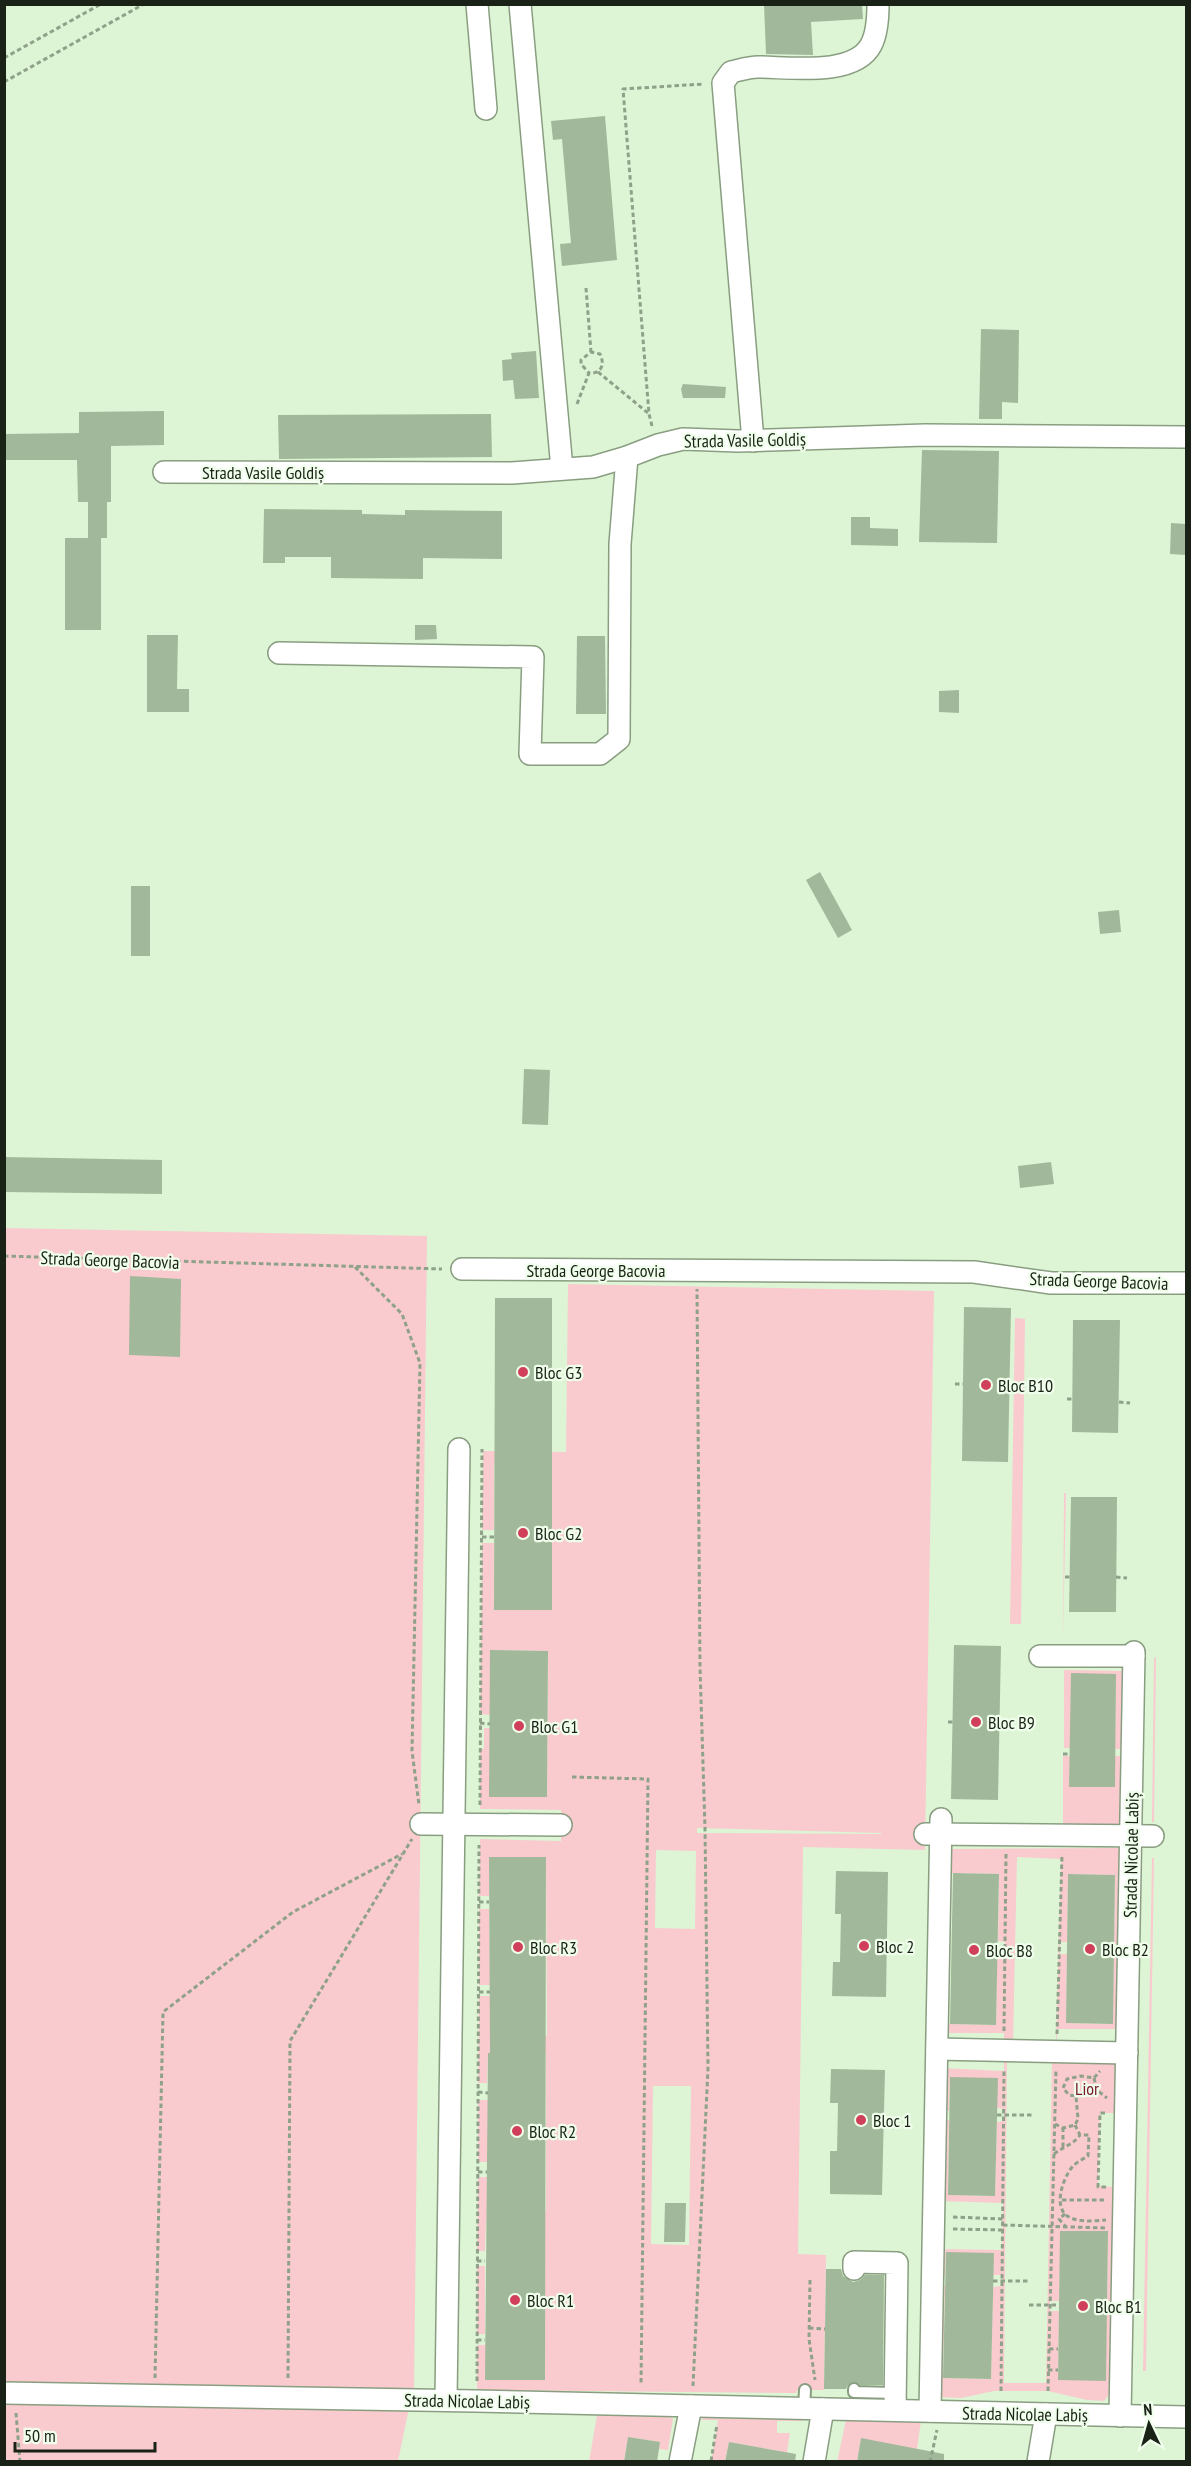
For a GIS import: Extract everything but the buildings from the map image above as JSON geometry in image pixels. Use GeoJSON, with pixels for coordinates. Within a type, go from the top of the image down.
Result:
{"type":"FeatureCollection","features":[{"type":"Feature","properties":{"kind":"street"},"geometry":{"type":"LineString","coordinates":[[477,4],[486,109]]}},
{"type":"Feature","properties":{"kind":"street"},"geometry":{"type":"LineString","coordinates":[[520,4],[562,469]]}},
{"type":"Feature","properties":{"kind":"street"},"geometry":{"type":"LineString","coordinates":[[753,441],[723,82],[731,72],[756,67],[809,69],[856,61],[871,46],[878,20],[878,4]]}},
{"type":"Feature","properties":{"kind":"street","name":"Strada Vasile Goldiș"},"geometry":{"type":"LineString","coordinates":[[164,472],[512,473],[593,466],[683,439],[753,441],[925,435],[1186,437]]}},
{"type":"Feature","properties":{"kind":"street"},"geometry":{"type":"LineString","coordinates":[[279,653],[533,657],[530,754],[600,754],[619,739],[620,544],[627,457]]}},
{"type":"Feature","properties":{"kind":"street","name":"Strada George Bacovia"},"geometry":{"type":"LineString","coordinates":[[462,1269],[974,1272],[1052,1283],[1186,1283]]}},
{"type":"Feature","properties":{"kind":"street"},"geometry":{"type":"LineString","coordinates":[[446,2400],[459,1449]]}},
{"type":"Feature","properties":{"kind":"street","name":"Strada Nicolae Labiș"},"geometry":{"type":"LineString","coordinates":[[1040,1656],[1134,1654],[1120,2416]]}},
{"type":"Feature","properties":{"kind":"street"},"geometry":{"type":"LineString","coordinates":[[421,1824],[561,1825]]}},
{"type":"Feature","properties":{"kind":"street"},"geometry":{"type":"LineString","coordinates":[[934,2417],[937,2049],[935,1829],[1153,1836]]}},
{"type":"Feature","properties":{"kind":"street"},"geometry":{"type":"LineString","coordinates":[[937,2049],[1127,2053]]}},
{"type":"Feature","properties":{"kind":"street"},"geometry":{"type":"LineString","coordinates":[[854,2269],[854,2262],[897,2263],[895,2402]]}},
{"type":"Feature","properties":{"kind":"street","name":"Strada Nicolae Labiș"},"geometry":{"type":"LineString","coordinates":[[9,2393],[691,2406],[895,2402],[934,2417],[1046,2414],[1186,2417]]}},
{"type":"Feature","properties":{"kind":"street"},"geometry":{"type":"LineString","coordinates":[[811,2402],[814,2462]]}},
{"type":"Feature","properties":{"kind":"street"},"geometry":{"type":"LineString","coordinates":[[680,2462],[691,2406]]}},
{"type":"Feature","properties":{"kind":"street"},"geometry":{"type":"LineString","coordinates":[[1038,2462],[1046,2414]]}},
{"type":"Feature","properties":{"kind":"lane"},"geometry":{"type":"LineString","coordinates":[[854,2389],[854,2392],[895,2402]]}},
{"type":"Feature","properties":{"kind":"path"},"geometry":{"type":"LineString","coordinates":[[4,58],[101,4]]}},
{"type":"Feature","properties":{"kind":"path"},"geometry":{"type":"LineString","coordinates":[[4,82],[144,4]]}},
{"type":"Feature","properties":{"kind":"path"},"geometry":{"type":"LineString","coordinates":[[658,445],[649,414],[623,89],[723,82]]}},
{"type":"Feature","properties":{"kind":"path"},"geometry":{"type":"LineString","coordinates":[[586,288],[591,352]]}},
{"type":"Feature","properties":{"kind":"path"},"geometry":{"type":"LineString","coordinates":[[589,373],[581,364],[581,360],[591,352]]}},
{"type":"Feature","properties":{"kind":"path"},"geometry":{"type":"LineString","coordinates":[[591,352],[600,354],[603,362],[598,372]]}},
{"type":"Feature","properties":{"kind":"path"},"geometry":{"type":"LineString","coordinates":[[589,373],[598,372],[649,414]]}},
{"type":"Feature","properties":{"kind":"path"},"geometry":{"type":"LineString","coordinates":[[559,439],[564,435],[589,373]]}},
{"type":"Feature","properties":{"kind":"path","name":"Strada George Bacovia"},"geometry":{"type":"LineString","coordinates":[[4,1256],[462,1269]]}},
{"type":"Feature","properties":{"kind":"path"},"geometry":{"type":"LineString","coordinates":[[288,2397],[290,2041],[421,1824],[412,1751],[420,1363],[402,1314],[355,1267]]}},
{"type":"Feature","properties":{"kind":"path"},"geometry":{"type":"LineString","coordinates":[[691,2406],[708,2068],[700,1667],[697,1271]]}},
{"type":"Feature","properties":{"kind":"path"},"geometry":{"type":"LineString","coordinates":[[955,1384],[963,1384]]}},
{"type":"Feature","properties":{"kind":"path"},"geometry":{"type":"LineString","coordinates":[[1067,1399],[1072,1400]]}},
{"type":"Feature","properties":{"kind":"path"},"geometry":{"type":"LineString","coordinates":[[1119,1402],[1130,1403]]}},
{"type":"Feature","properties":{"kind":"path"},"geometry":{"type":"LineString","coordinates":[[476,2401],[482,1449]]}},
{"type":"Feature","properties":{"kind":"path"},"geometry":{"type":"LineString","coordinates":[[482,1537],[494,1537]]}},
{"type":"Feature","properties":{"kind":"path"},"geometry":{"type":"LineString","coordinates":[[1116,1577],[1127,1578]]}},
{"type":"Feature","properties":{"kind":"path"},"geometry":{"type":"LineString","coordinates":[[948,1722],[953,1722]]}},
{"type":"Feature","properties":{"kind":"path"},"geometry":{"type":"LineString","coordinates":[[999,1723],[1008,1723]]}},
{"type":"Feature","properties":{"kind":"path"},"geometry":{"type":"LineString","coordinates":[[480,1724],[490,1724]]}},
{"type":"Feature","properties":{"kind":"path"},"geometry":{"type":"LineString","coordinates":[[1064,1754],[1070,1754]]}},
{"type":"Feature","properties":{"kind":"path"},"geometry":{"type":"LineString","coordinates":[[572,1777],[648,1779],[641,2405]]}},
{"type":"Feature","properties":{"kind":"path"},"geometry":{"type":"LineString","coordinates":[[1001,2391],[1006,1850]]}},
{"type":"Feature","properties":{"kind":"path"},"geometry":{"type":"LineString","coordinates":[[1048,2391],[1062,1850]]}},
{"type":"Feature","properties":{"kind":"path"},"geometry":{"type":"LineString","coordinates":[[155,2396],[163,2012],[293,1912],[404,1854]]}},
{"type":"Feature","properties":{"kind":"path"},"geometry":{"type":"LineString","coordinates":[[479,1902],[489,1902]]}},
{"type":"Feature","properties":{"kind":"path"},"geometry":{"type":"LineString","coordinates":[[1060,1948],[1067,1948]]}},
{"type":"Feature","properties":{"kind":"path"},"geometry":{"type":"LineString","coordinates":[[998,1950],[1005,1950]]}},
{"type":"Feature","properties":{"kind":"path"},"geometry":{"type":"LineString","coordinates":[[479,1992],[490,1992]]}},
{"type":"Feature","properties":{"kind":"path"},"geometry":{"type":"LineString","coordinates":[[1055,2124],[1063,2128],[1075,2125],[1078,2119],[1076,2096],[1069,2095],[1063,2088],[1067,2079],[1081,2076],[1094,2078],[1100,2073],[1101,2068]]}},
{"type":"Feature","properties":{"kind":"path"},"geometry":{"type":"LineString","coordinates":[[1094,2078],[1097,2090],[1103,2097],[1116,2100]]}},
{"type":"Feature","properties":{"kind":"path"},"geometry":{"type":"LineString","coordinates":[[478,2092],[488,2093]]}},
{"type":"Feature","properties":{"kind":"path"},"geometry":{"type":"LineString","coordinates":[[1108,2113],[1100,2113],[1098,2187],[1114,2187]]}},
{"type":"Feature","properties":{"kind":"path"},"geometry":{"type":"LineString","coordinates":[[997,2115],[1032,2115]]}},
{"type":"Feature","properties":{"kind":"path"},"geometry":{"type":"LineString","coordinates":[[1075,2125],[1080,2135]]}},
{"type":"Feature","properties":{"kind":"path"},"geometry":{"type":"LineString","coordinates":[[1063,2128],[1063,2147]]}},
{"type":"Feature","properties":{"kind":"path"},"geometry":{"type":"LineString","coordinates":[[1054,2154],[1063,2147],[1073,2144],[1080,2135]]}},
{"type":"Feature","properties":{"kind":"path"},"geometry":{"type":"LineString","coordinates":[[1080,2135],[1089,2135],[1088,2156],[1071,2168],[1065,2179],[1060,2206],[1065,2214],[1076,2220],[1113,2220]]}},
{"type":"Feature","properties":{"kind":"path"},"geometry":{"type":"LineString","coordinates":[[478,2172],[488,2172]]}},
{"type":"Feature","properties":{"kind":"path"},"geometry":{"type":"LineString","coordinates":[[1061,2200],[1114,2199]]}},
{"type":"Feature","properties":{"kind":"path"},"geometry":{"type":"LineString","coordinates":[[1065,2214],[1059,2219],[1066,2227]]}},
{"type":"Feature","properties":{"kind":"path"},"geometry":{"type":"LineString","coordinates":[[950,2217],[1003,2219]]}},
{"type":"Feature","properties":{"kind":"path"},"geometry":{"type":"LineString","coordinates":[[950,2229],[1052,2226],[1113,2228]]}},
{"type":"Feature","properties":{"kind":"path"},"geometry":{"type":"LineString","coordinates":[[477,2261],[485,2261]]}},
{"type":"Feature","properties":{"kind":"path"},"geometry":{"type":"LineString","coordinates":[[810,2280],[809,2328],[816,2384]]}},
{"type":"Feature","properties":{"kind":"path"},"geometry":{"type":"LineString","coordinates":[[993,2281],[1029,2281]]}},
{"type":"Feature","properties":{"kind":"path"},"geometry":{"type":"LineString","coordinates":[[1029,2305],[1059,2305]]}},
{"type":"Feature","properties":{"kind":"path"},"geometry":{"type":"LineString","coordinates":[[809,2328],[825,2329]]}},
{"type":"Feature","properties":{"kind":"path"},"geometry":{"type":"LineString","coordinates":[[477,2340],[485,2340]]}},
{"type":"Feature","properties":{"kind":"path"},"geometry":{"type":"LineString","coordinates":[[1049,2349],[1058,2349]]}},
{"type":"Feature","properties":{"kind":"path"},"geometry":{"type":"LineString","coordinates":[[1048,2370],[1058,2370]]}},
{"type":"Feature","properties":{"kind":"path"},"geometry":{"type":"LineString","coordinates":[[9,2393],[20,2462]]}},
{"type":"Feature","properties":{"kind":"path"},"geometry":{"type":"LineString","coordinates":[[930,2462],[934,2450],[934,2417]]}},
{"type":"Feature","properties":{"kind":"path"},"geometry":{"type":"LineString","coordinates":[[711,2461],[718,2420]]}},
{"type":"Feature","properties":{"kind":"green space"},"geometry":{"type":"Polygon","coordinates":[[[5,1228],[427,1236],[414,2394],[398,2461],[5,2462],[5,1228]]]}},
{"type":"Feature","properties":{"kind":"green space"},"geometry":{"type":"Polygon","coordinates":[[[568,1284],[934,1291],[925,1850],[803,1847],[798,2254],[826,2255],[824,2390],[797,2390],[796,2393],[477,2390],[477,2345],[485,2345],[544,2221],[486,2221],[485,2251],[477,2251],[478,2177],[487,2177],[488,2211],[546,2211],[546,2053],[488,2053],[487,2083],[478,2083],[479,1996],[490,1996],[490,2037],[547,2036],[546,1857],[489,1857],[489,1896],[479,1896],[480,1839],[561,1841],[561,1810],[480,1809],[480,1749],[484,1749],[484,1728],[490,1728],[490,1797],[547,1797],[548,1651],[490,1650],[490,1715],[480,1714],[482,1543],[494,1543],[494,1610],[552,1610],[552,1464],[494,1464],[494,1530],[482,1530],[483,1451],[566,1452],[568,1284]],[[697,1828],[697,1833],[881,1834],[881,1833],[697,1828]],[[656,1850],[655,1928],[695,1929],[696,1851],[656,1850]],[[653,2086],[651,2244],[689,2245],[691,2086],[653,2086]]]}},
{"type":"Feature","properties":{"kind":"green space"},"geometry":{"type":"Polygon","coordinates":[[[1015,1318],[1025,1319],[1021,1624],[1010,1624],[1015,1318]]]}},
{"type":"Feature","properties":{"kind":"green space"},"geometry":{"type":"Polygon","coordinates":[[[1064,1493],[1066,1493],[1063,1641],[1064,1493]]]}},
{"type":"Feature","properties":{"kind":"green space"},"geometry":{"type":"Polygon","coordinates":[[[1156,1657],[1154,1822],[1152,1822],[1154,1658],[1156,1657]]]}},
{"type":"Feature","properties":{"kind":"green space"},"geometry":{"type":"Polygon","coordinates":[[[1064,1670],[1125,1671],[1123,1749],[1115,1749],[1116,1674],[1070,1748],[1064,1748],[1064,1670]]]}},
{"type":"Feature","properties":{"kind":"green space"},"geometry":{"type":"Polygon","coordinates":[[[1063,1756],[1070,1756],[1069,1787],[1114,1787],[1115,1756],[1123,1756],[1121,1827],[1063,1827],[1063,1756]]]}},
{"type":"Feature","properties":{"kind":"green space"},"geometry":{"type":"Polygon","coordinates":[[[1121,1848],[1119,1944],[1114,1944],[1115,1875],[1068,1874],[1067,1942],[1060,1942],[1060,1954],[1067,1954],[1066,2023],[1112,2024],[1114,1954],[1119,1954],[1117,2029],[1058,2029],[1056,2046],[1061,1859],[1017,1857],[1013,2045],[1004,2043],[1004,2033],[943,2033],[944,1956],[950,1957],[948,2024],[996,2025],[997,1959],[1005,1958],[1005,1942],[998,1941],[999,1874],[952,1873],[950,1944],[944,1944],[946,1849],[1121,1848]]]}},
{"type":"Feature","properties":{"kind":"green space"},"geometry":{"type":"Polygon","coordinates":[[[1152,1858],[1154,1858],[1146,2371],[1143,2371],[1152,1858]]]}},
{"type":"Feature","properties":{"kind":"green space"},"geometry":{"type":"Polygon","coordinates":[[[479,1909],[489,1909],[490,1985],[479,1985],[479,1909]]]}},
{"type":"Feature","properties":{"kind":"green space","name":"Lior"},"geometry":{"type":"Polygon","coordinates":[[[1004,2058],[1007,2058],[1004,2383],[1046,2383],[1052,2059],[1117,2061],[1116,2113],[1100,2113],[1098,2186],[1114,2187],[1112,2301],[1107,2301],[1108,2231],[1061,2231],[1059,2301],[1050,2301],[1050,2311],[1059,2311],[1058,2380],[1106,2311],[1112,2311],[1111,2392],[1104,2401],[1087,2400],[1048,2391],[994,2391],[961,2398],[936,2397],[938,2286],[945,2286],[943,2378],[991,2379],[993,2287],[1002,2286],[1002,2275],[993,2275],[946,2252],[945,2276],[939,2275],[939,2249],[1002,2250],[1003,2203],[940,2201],[941,2120],[949,2120],[948,2195],[995,2196],[997,2122],[1004,2121],[1004,2109],[997,2108],[950,2077],[949,2111],[941,2111],[942,2068],[1004,2071],[1004,2058]]]}},
{"type":"Feature","properties":{"kind":"green space"},"geometry":{"type":"Polygon","coordinates":[[[478,2100],[488,2100],[488,2162],[478,2162],[478,2100]]]}},
{"type":"Feature","properties":{"kind":"green space"},"geometry":{"type":"Polygon","coordinates":[[[477,2266],[485,2266],[485,2334],[477,2334],[477,2266]]]}},
{"type":"Feature","properties":{"kind":"green space"},"geometry":{"type":"Polygon","coordinates":[[[597,2415],[670,2417],[673,2419],[668,2450],[659,2449],[660,2442],[628,2437],[624,2461],[589,2462],[597,2415]]]}},
{"type":"Feature","properties":{"kind":"green space"},"geometry":{"type":"Polygon","coordinates":[[[704,2418],[800,2419],[803,2421],[777,2421],[777,2433],[790,2433],[786,2459],[779,2451],[729,2442],[725,2461],[711,2462],[718,2420],[700,2420],[704,2418]]]}},
{"type":"Feature","properties":{"kind":"green space"},"geometry":{"type":"Polygon","coordinates":[[[846,2420],[921,2421],[917,2449],[861,2439],[857,2461],[837,2462],[846,2420]]]}},
{"type":"Feature","properties":{"kind":"place","name":"Bloc G3"},"geometry":{"type":"Point","coordinates":[523,1372]}},
{"type":"Feature","properties":{"kind":"place","name":"Bloc B10"},"geometry":{"type":"Point","coordinates":[986,1385]}},
{"type":"Feature","properties":{"kind":"place","name":"Bloc G2"},"geometry":{"type":"Point","coordinates":[523,1533]}},
{"type":"Feature","properties":{"kind":"place","name":"Bloc B9"},"geometry":{"type":"Point","coordinates":[976,1722]}},
{"type":"Feature","properties":{"kind":"place","name":"Bloc G1"},"geometry":{"type":"Point","coordinates":[519,1726]}},
{"type":"Feature","properties":{"kind":"place","name":"Bloc 2"},"geometry":{"type":"Point","coordinates":[864,1946]}},
{"type":"Feature","properties":{"kind":"place","name":"Bloc R3"},"geometry":{"type":"Point","coordinates":[518,1947]}},
{"type":"Feature","properties":{"kind":"place","name":"Bloc B2"},"geometry":{"type":"Point","coordinates":[1090,1949]}},
{"type":"Feature","properties":{"kind":"place","name":"Bloc B8"},"geometry":{"type":"Point","coordinates":[974,1950]}},
{"type":"Feature","properties":{"kind":"place","name":"Bloc 1"},"geometry":{"type":"Point","coordinates":[861,2120]}},
{"type":"Feature","properties":{"kind":"place","name":"Bloc R2"},"geometry":{"type":"Point","coordinates":[517,2131]}},
{"type":"Feature","properties":{"kind":"place","name":"Bloc R1"},"geometry":{"type":"Point","coordinates":[515,2300]}},
{"type":"Feature","properties":{"kind":"place","name":"Bloc B1"},"geometry":{"type":"Point","coordinates":[1083,2306]}}]}
